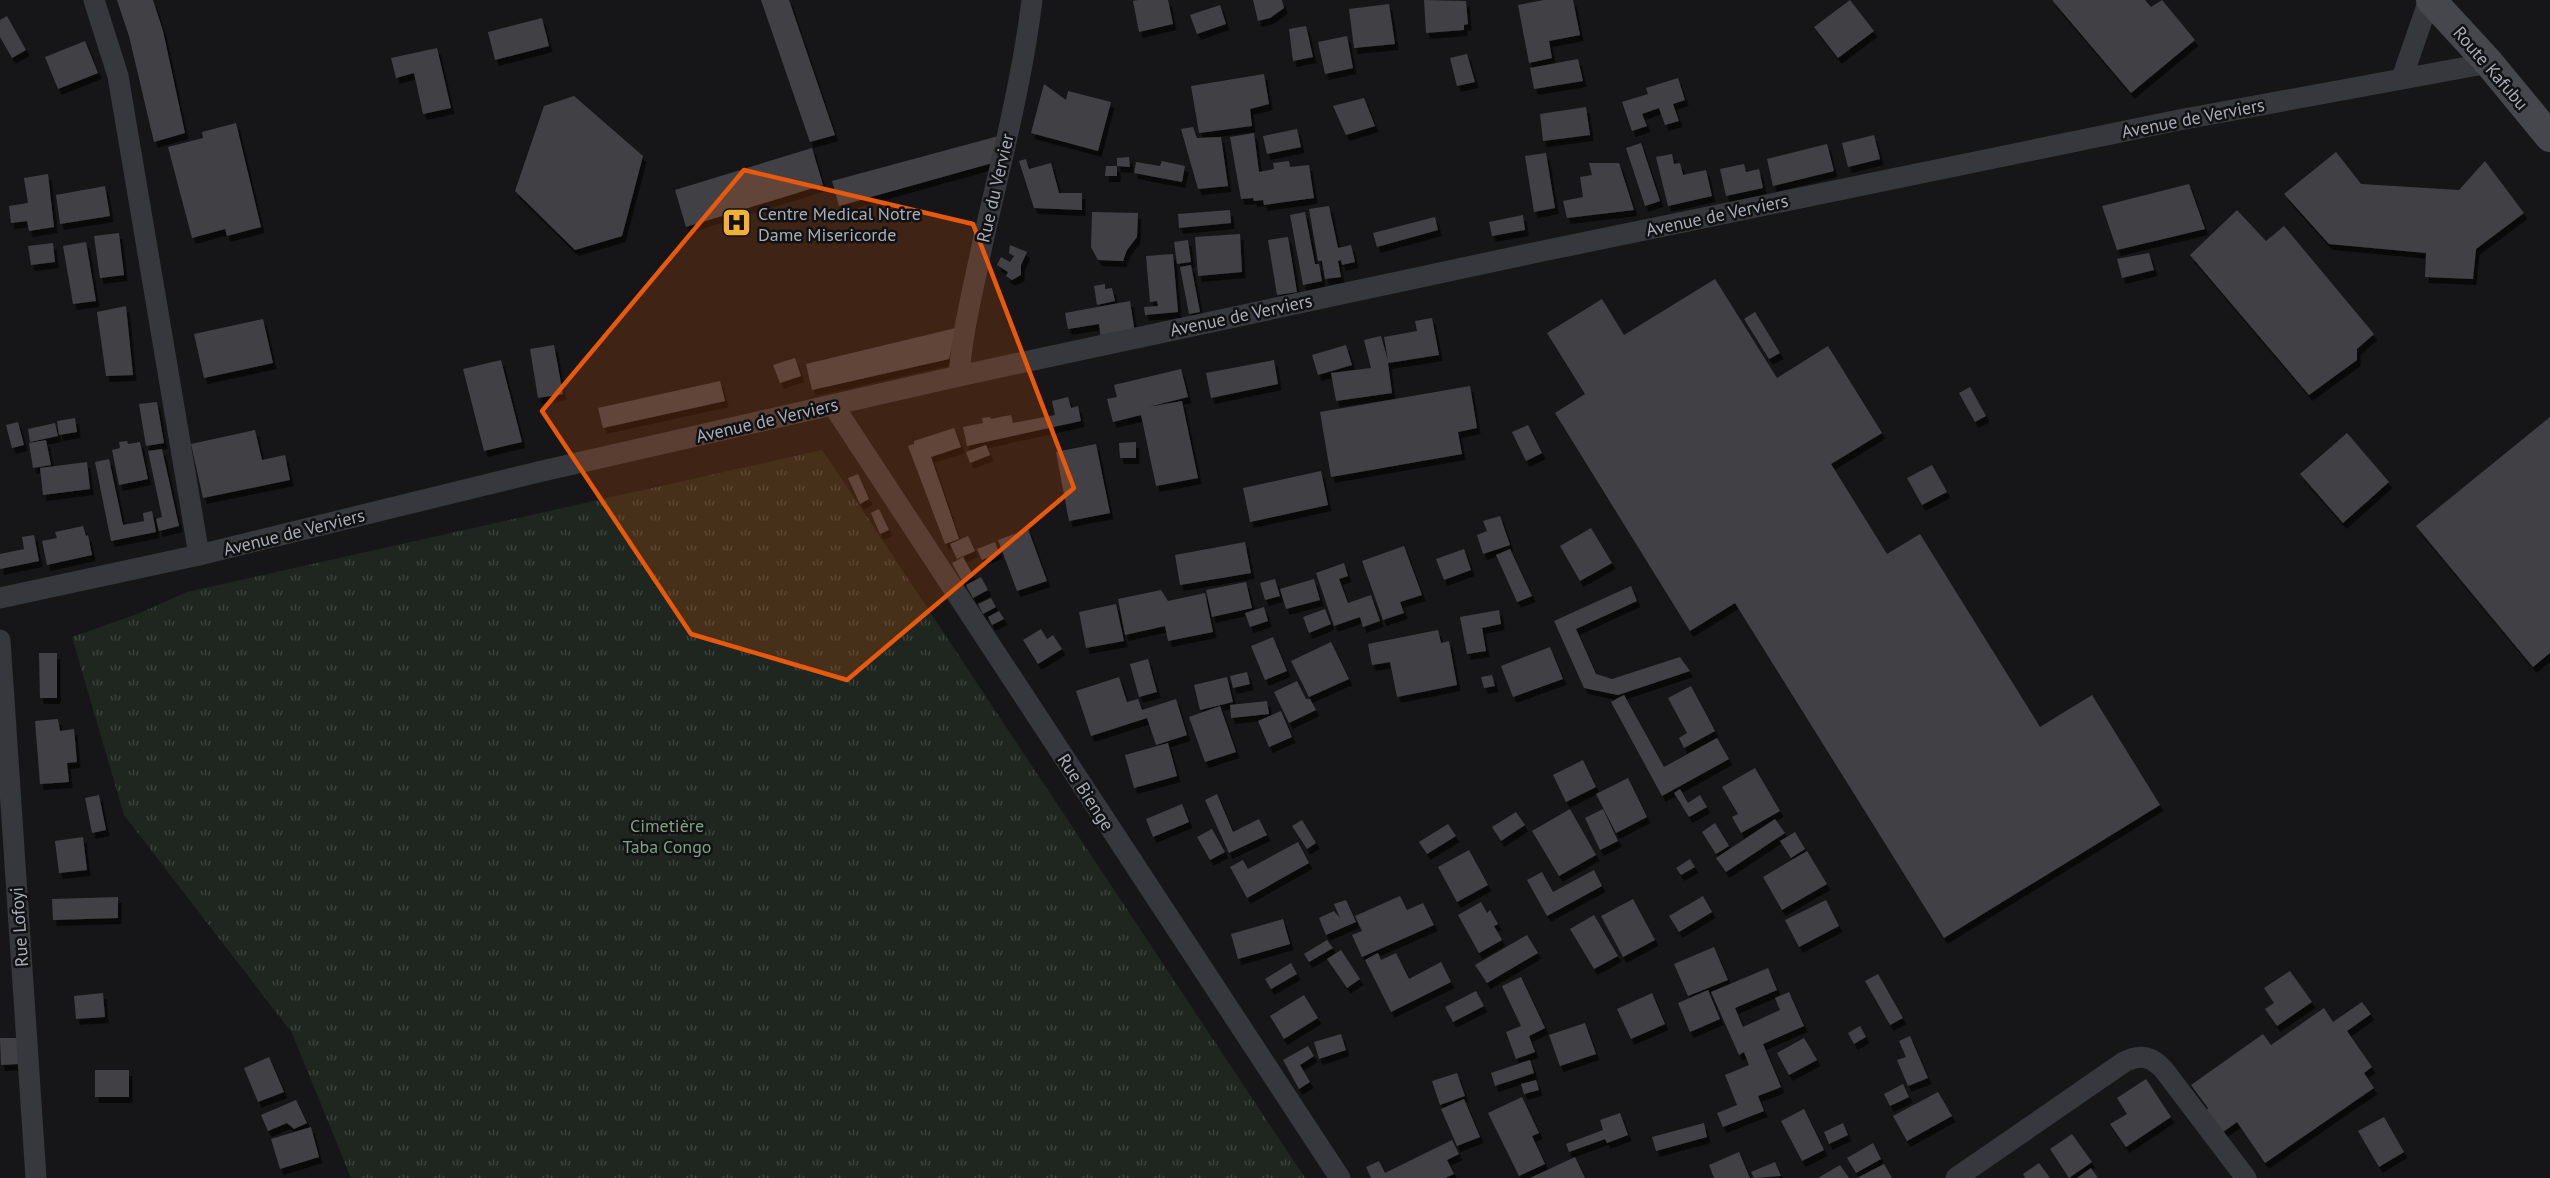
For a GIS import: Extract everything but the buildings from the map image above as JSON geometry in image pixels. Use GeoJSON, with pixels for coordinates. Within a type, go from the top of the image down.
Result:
{"type":"FeatureCollection","features":[{"type":"Feature","properties":{"kind":"main road","name":"Route Kafubu"},"geometry":{"type":"LineString","coordinates":[[2430,0],[2489,63],[2550,136]]}},
{"type":"Feature","properties":{"kind":"street"},"geometry":{"type":"LineString","coordinates":[[94,0],[118,76],[199,555]]}},
{"type":"Feature","properties":{"kind":"street","name":"Rue du Vervier"},"geometry":{"type":"LineString","coordinates":[[959,376],[962,339],[1016,95],[1032,0]]}},
{"type":"Feature","properties":{"kind":"street"},"geometry":{"type":"LineString","coordinates":[[2402,78],[2430,0]]}},
{"type":"Feature","properties":{"kind":"street","name":"Avenue de Verviers"},"geometry":{"type":"LineString","coordinates":[[0,598],[199,555],[538,472],[959,376],[1533,252],[2168,123],[2489,63]]}},
{"type":"Feature","properties":{"kind":"street","name":"Rue Bienge"},"geometry":{"type":"LineString","coordinates":[[833,405],[1340,1178]]}},
{"type":"Feature","properties":{"kind":"street","name":"Rue Lofoyi"},"geometry":{"type":"LineString","coordinates":[[0,640],[36,1178]]}},
{"type":"Feature","properties":{"kind":"street"},"geometry":{"type":"LineString","coordinates":[[1956,1178],[2134,1057],[2150,1058],[2164,1070],[2246,1178]]}},
{"type":"Feature","properties":{"kind":"highlighted area"},"geometry":{"type":"Polygon","coordinates":[[[744,170],[973,224],[1074,488],[847,680],[691,634],[542,411],[744,170]]]}},
{"type":"Feature","properties":{"kind":"green space","name":"Cimetière Taba Congo"},"geometry":{"type":"Polygon","coordinates":[[[822,450],[1305,1178],[351,1178],[292,1033],[124,815],[72,637],[140,613],[187,592],[822,450]]]}},
{"type":"Feature","properties":{"kind":"place","name":"Centre Medical Notre Dame Misericorde"},"geometry":{"type":"Point","coordinates":[737,223]}}]}
